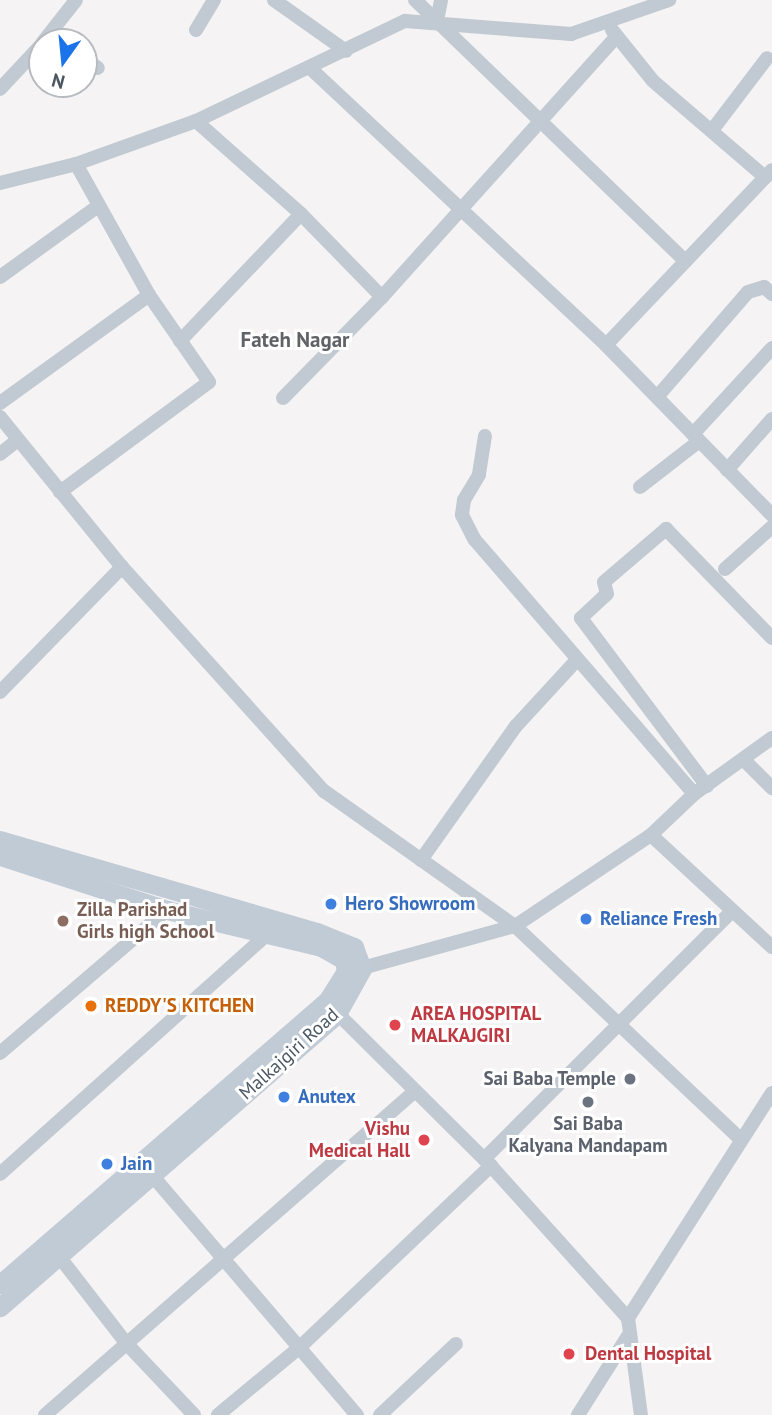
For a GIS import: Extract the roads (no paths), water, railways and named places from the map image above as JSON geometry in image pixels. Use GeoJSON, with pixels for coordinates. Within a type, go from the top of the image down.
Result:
{"type":"FeatureCollection","features":[{"type":"Feature","properties":{"kind":"main road"},"geometry":{"type":"LineString","coordinates":[[0,840],[317,932],[354,947],[354,970]]}},
{"type":"Feature","properties":{"kind":"main road"},"geometry":{"type":"LineString","coordinates":[[0,856],[167,910],[337,954],[354,970]]}},
{"type":"Feature","properties":{"kind":"main road","name":"Malkajgiri Road"},"geometry":{"type":"LineString","coordinates":[[0,1283],[94,1212],[151,1174],[331,1008],[354,970]]}},
{"type":"Feature","properties":{"kind":"main road","name":"Malkajgiri Road"},"geometry":{"type":"LineString","coordinates":[[0,1307],[58,1255],[94,1212],[331,1008]]}},
{"type":"Feature","properties":{"kind":"street"},"geometry":{"type":"LineString","coordinates":[[57,28],[76,0]]}},
{"type":"Feature","properties":{"kind":"street"},"geometry":{"type":"LineString","coordinates":[[196,30],[214,0]]}},
{"type":"Feature","properties":{"kind":"street"},"geometry":{"type":"LineString","coordinates":[[274,0],[346,51]]}},
{"type":"Feature","properties":{"kind":"street"},"geometry":{"type":"LineString","coordinates":[[415,0],[541,125],[685,261]]}},
{"type":"Feature","properties":{"kind":"street"},"geometry":{"type":"LineString","coordinates":[[437,21],[441,0]]}},
{"type":"Feature","properties":{"kind":"street"},"geometry":{"type":"LineString","coordinates":[[0,183],[76,164],[196,121],[405,21],[437,21],[571,34],[669,0]]}},
{"type":"Feature","properties":{"kind":"street"},"geometry":{"type":"LineString","coordinates":[[606,345],[769,173],[653,81],[607,23]]}},
{"type":"Feature","properties":{"kind":"street"},"geometry":{"type":"LineString","coordinates":[[283,398],[382,298],[541,125],[617,36]]}},
{"type":"Feature","properties":{"kind":"street"},"geometry":{"type":"LineString","coordinates":[[713,129],[767,58]]}},
{"type":"Feature","properties":{"kind":"street"},"geometry":{"type":"LineString","coordinates":[[0,89],[28,61]]}},
{"type":"Feature","properties":{"kind":"street"},"geometry":{"type":"LineString","coordinates":[[310,68],[606,345],[772,515]]}},
{"type":"Feature","properties":{"kind":"street"},"geometry":{"type":"LineString","coordinates":[[196,121],[301,215],[382,298]]}},
{"type":"Feature","properties":{"kind":"street"},"geometry":{"type":"LineString","coordinates":[[60,492],[209,382],[149,295],[76,164]]}},
{"type":"Feature","properties":{"kind":"street"},"geometry":{"type":"LineString","coordinates":[[0,277],[98,206]]}},
{"type":"Feature","properties":{"kind":"street"},"geometry":{"type":"LineString","coordinates":[[180,341],[301,215]]}},
{"type":"Feature","properties":{"kind":"street"},"geometry":{"type":"LineString","coordinates":[[657,397],[748,292],[764,287],[772,294]]}},
{"type":"Feature","properties":{"kind":"street"},"geometry":{"type":"LineString","coordinates":[[0,403],[149,295]]}},
{"type":"Feature","properties":{"kind":"street"},"geometry":{"type":"LineString","coordinates":[[640,487],[696,437],[772,348]]}},
{"type":"Feature","properties":{"kind":"street"},"geometry":{"type":"LineString","coordinates":[[0,417],[122,567],[324,791],[515,926],[622,1023],[741,1140]]}},
{"type":"Feature","properties":{"kind":"street"},"geometry":{"type":"LineString","coordinates":[[727,470],[772,419]]}},
{"type":"Feature","properties":{"kind":"street"},"geometry":{"type":"LineString","coordinates":[[485,436],[480,475],[464,500],[462,515],[475,540],[694,794]]}},
{"type":"Feature","properties":{"kind":"street"},"geometry":{"type":"LineString","coordinates":[[0,454],[18,440]]}},
{"type":"Feature","properties":{"kind":"street"},"geometry":{"type":"LineString","coordinates":[[725,569],[772,527]]}},
{"type":"Feature","properties":{"kind":"street"},"geometry":{"type":"LineString","coordinates":[[708,786],[581,618],[607,594],[604,582],[666,529],[772,638]]}},
{"type":"Feature","properties":{"kind":"street"},"geometry":{"type":"LineString","coordinates":[[0,692],[122,567]]}},
{"type":"Feature","properties":{"kind":"street"},"geometry":{"type":"LineString","coordinates":[[421,860],[516,726],[577,660]]}},
{"type":"Feature","properties":{"kind":"street"},"geometry":{"type":"LineString","coordinates":[[354,970],[515,926],[651,835],[694,794],[772,738]]}},
{"type":"Feature","properties":{"kind":"street"},"geometry":{"type":"LineString","coordinates":[[744,760],[772,788]]}},
{"type":"Feature","properties":{"kind":"street"},"geometry":{"type":"LineString","coordinates":[[651,835],[730,913],[772,947]]}},
{"type":"Feature","properties":{"kind":"street"},"geometry":{"type":"LineString","coordinates":[[0,1053],[167,910]]}},
{"type":"Feature","properties":{"kind":"street"},"geometry":{"type":"LineString","coordinates":[[218,1415],[301,1346],[488,1163],[730,913]]}},
{"type":"Feature","properties":{"kind":"street"},"geometry":{"type":"LineString","coordinates":[[0,1174],[265,936]]}},
{"type":"Feature","properties":{"kind":"street"},"geometry":{"type":"LineString","coordinates":[[331,1008],[488,1163],[628,1318]]}},
{"type":"Feature","properties":{"kind":"street"},"geometry":{"type":"LineString","coordinates":[[45,1415],[126,1343],[228,1260],[414,1092]]}},
{"type":"Feature","properties":{"kind":"street"},"geometry":{"type":"LineString","coordinates":[[641,1415],[628,1336],[628,1318],[772,1093]]}},
{"type":"Feature","properties":{"kind":"street"},"geometry":{"type":"LineString","coordinates":[[151,1174],[228,1260],[357,1415]]}},
{"type":"Feature","properties":{"kind":"street"},"geometry":{"type":"LineString","coordinates":[[58,1255],[126,1343],[194,1415]]}},
{"type":"Feature","properties":{"kind":"street"},"geometry":{"type":"LineString","coordinates":[[578,1415],[628,1336]]}},
{"type":"Feature","properties":{"kind":"street"},"geometry":{"type":"LineString","coordinates":[[380,1415],[456,1344]]}},
{"type":"Feature","properties":{"kind":"place","name":"Hero Showroom"},"geometry":{"type":"Point","coordinates":[331,904]}},
{"type":"Feature","properties":{"kind":"place","name":"Reliance Fresh"},"geometry":{"type":"Point","coordinates":[586,919]}},
{"type":"Feature","properties":{"kind":"place","name":"Zilla Parishad Girls high School"},"geometry":{"type":"Point","coordinates":[63,921]}},
{"type":"Feature","properties":{"kind":"place","name":"REDDY'S KITCHEN"},"geometry":{"type":"Point","coordinates":[91,1006]}},
{"type":"Feature","properties":{"kind":"place","name":"AREA HOSPITAL MALKAJGIRI"},"geometry":{"type":"Point","coordinates":[395,1025]}},
{"type":"Feature","properties":{"kind":"place","name":"Sai Baba Temple"},"geometry":{"type":"Point","coordinates":[630,1079]}},
{"type":"Feature","properties":{"kind":"place","name":"Anutex"},"geometry":{"type":"Point","coordinates":[284,1097]}},
{"type":"Feature","properties":{"kind":"place","name":"Sai Baba Kalyana Mandapam"},"geometry":{"type":"Point","coordinates":[588,1102]}},
{"type":"Feature","properties":{"kind":"place","name":"Vishu Medical Hall"},"geometry":{"type":"Point","coordinates":[424,1140]}},
{"type":"Feature","properties":{"kind":"place","name":"Jain"},"geometry":{"type":"Point","coordinates":[107,1164]}},
{"type":"Feature","properties":{"kind":"place","name":"Dental Hospital"},"geometry":{"type":"Point","coordinates":[569,1354]}},
{"type":"Feature","properties":{"kind":"district","name":"Fateh Nagar"},"geometry":{"type":"Point","coordinates":[295,340]}}]}
